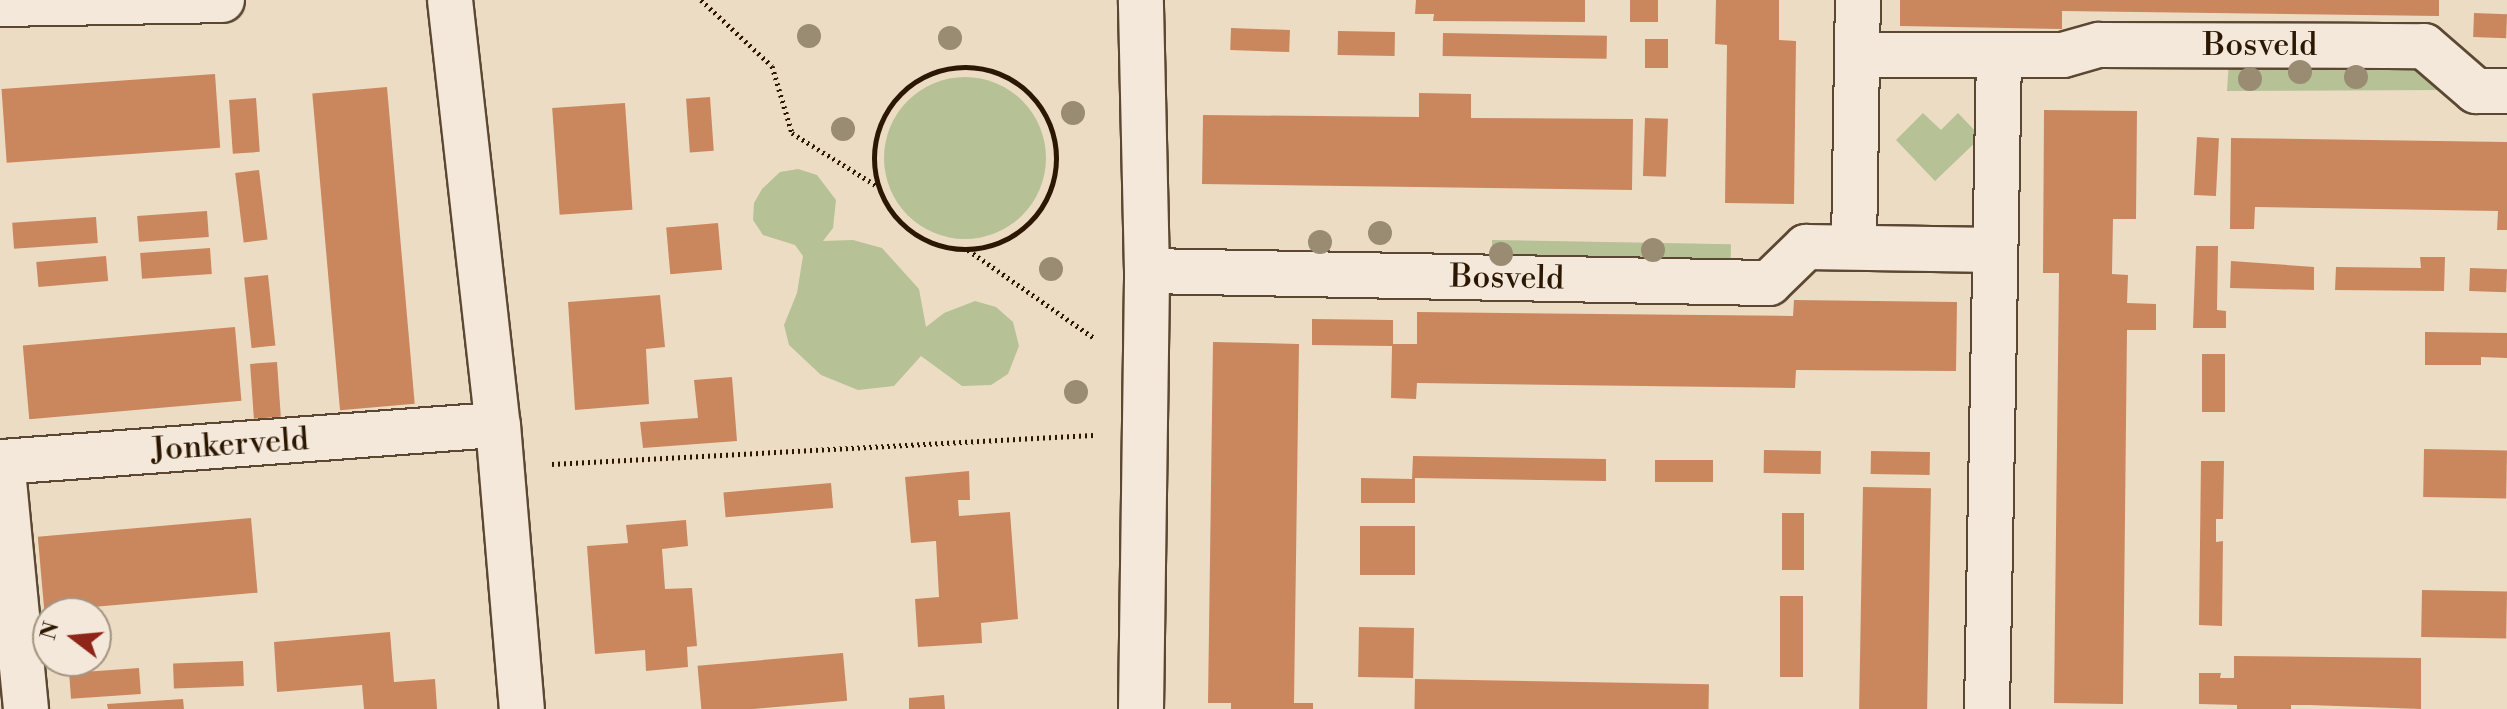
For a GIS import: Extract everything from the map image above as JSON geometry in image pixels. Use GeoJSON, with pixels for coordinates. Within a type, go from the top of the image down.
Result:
{"type":"FeatureCollection","features":[{"type":"Feature","properties":{"kind":"street"},"geometry":{"type":"LineString","coordinates":[[0,4],[222,0]]}},
{"type":"Feature","properties":{"kind":"street"},"geometry":{"type":"LineString","coordinates":[[450,0],[500,446],[522,709]]}},
{"type":"Feature","properties":{"kind":"street"},"geometry":{"type":"LineString","coordinates":[[1141,0],[1147,271],[1142,432],[1141,709]]}},
{"type":"Feature","properties":{"kind":"street"},"geometry":{"type":"LineString","coordinates":[[1854,247],[1858,0]]}},
{"type":"Feature","properties":{"kind":"street","name":"Bosveld"},"geometry":{"type":"LineString","coordinates":[[1859,55],[2063,55],[2099,45],[2424,46],[2476,91],[2507,91]]}},
{"type":"Feature","properties":{"kind":"street"},"geometry":{"type":"LineString","coordinates":[[1987,709],[1999,55]]}},
{"type":"Feature","properties":{"kind":"street","name":"Bosveld"},"geometry":{"type":"LineString","coordinates":[[1147,271],[1769,283],[1806,247],[1995,250]]}},
{"type":"Feature","properties":{"kind":"street","name":"Jonkerveld"},"geometry":{"type":"LineString","coordinates":[[26,709],[2,502],[2,462],[500,446]]}},
{"type":"Feature","properties":{"kind":"path"},"geometry":{"type":"LineString","coordinates":[[701,0],[772,66],[792,133],[878,187]]}},
{"type":"Feature","properties":{"kind":"path"},"geometry":{"type":"LineString","coordinates":[[955,67],[981,68],[1007,76],[1030,94],[1048,120],[1056,149],[1053,180],[1041,208],[1020,230],[995,244],[967,250],[938,246],[913,233],[891,213],[878,187],[873,159],[877,132],[888,108],[906,88],[928,74],[955,67]]}},
{"type":"Feature","properties":{"kind":"path"},"geometry":{"type":"LineString","coordinates":[[967,250],[1144,373]]}},
{"type":"Feature","properties":{"kind":"path"},"geometry":{"type":"LineString","coordinates":[[500,446],[1142,432]]}},
{"type":"Feature","properties":{"kind":"green space"},"geometry":{"type":"Polygon","coordinates":[[[2412,57],[2445,90],[2227,91],[2229,60],[2412,57]]]}},
{"type":"Feature","properties":{"kind":"green space"},"geometry":{"type":"Polygon","coordinates":[[[965,77],[996,83],[1022,101],[1040,127],[1046,158],[1040,189],[1022,215],[996,233],[965,239],[934,233],[908,215],[890,189],[884,158],[890,127],[908,101],[934,83],[965,77]]]}},
{"type":"Feature","properties":{"kind":"green space"},"geometry":{"type":"Polygon","coordinates":[[[1923,113],[1941,130],[1958,113],[1981,137],[1935,181],[1896,140],[1923,113]]]}},
{"type":"Feature","properties":{"kind":"green space"},"geometry":{"type":"Polygon","coordinates":[[[798,169],[817,175],[836,200],[833,228],[823,241],[853,240],[882,248],[919,289],[926,327],[944,313],[975,301],[996,307],[1013,322],[1019,346],[1008,374],[991,385],[962,386],[921,356],[894,386],[858,390],[821,375],[789,345],[784,325],[797,293],[803,256],[795,245],[763,235],[753,220],[754,203],[762,189],[780,172],[798,169]]]}},
{"type":"Feature","properties":{"kind":"green space"},"geometry":{"type":"Polygon","coordinates":[[[1492,240],[1731,244],[1730,271],[1492,267],[1492,240]]]}},
{"type":"Feature","properties":{"kind":"building"},"geometry":{"type":"Polygon","coordinates":[[[1416,0],[1585,0],[1585,22],[1433,21],[1434,14],[1415,14],[1416,0]]]}},
{"type":"Feature","properties":{"kind":"building"},"geometry":{"type":"Polygon","coordinates":[[[1630,0],[1658,0],[1658,22],[1630,22],[1630,0]]]}},
{"type":"Feature","properties":{"kind":"building"},"geometry":{"type":"Polygon","coordinates":[[[1716,0],[1779,0],[1779,40],[1796,41],[1794,204],[1725,203],[1727,45],[1715,44],[1716,0]]]}},
{"type":"Feature","properties":{"kind":"building"},"geometry":{"type":"Polygon","coordinates":[[[1900,0],[2439,0],[2439,16],[2062,11],[2062,29],[1900,26],[1900,0]]]}},
{"type":"Feature","properties":{"kind":"building"},"geometry":{"type":"Polygon","coordinates":[[[2474,13],[2507,14],[2506,38],[2473,37],[2474,13]]]}},
{"type":"Feature","properties":{"kind":"building"},"geometry":{"type":"Polygon","coordinates":[[[1231,28],[1290,30],[1289,52],[1230,50],[1231,28]]]}},
{"type":"Feature","properties":{"kind":"building"},"geometry":{"type":"Polygon","coordinates":[[[1338,31],[1395,32],[1395,56],[1338,55],[1338,31]]]}},
{"type":"Feature","properties":{"kind":"building"},"geometry":{"type":"Polygon","coordinates":[[[1443,33],[1607,36],[1607,59],[1443,56],[1443,33]]]}},
{"type":"Feature","properties":{"kind":"building"},"geometry":{"type":"Polygon","coordinates":[[[1645,39],[1668,39],[1668,68],[1645,68],[1645,39]]]}},
{"type":"Feature","properties":{"kind":"building"},"geometry":{"type":"Polygon","coordinates":[[[215,74],[220,148],[7,163],[2,89],[215,74]]]}},
{"type":"Feature","properties":{"kind":"building"},"geometry":{"type":"Polygon","coordinates":[[[387,87],[415,404],[340,410],[312,94],[387,87]]]}},
{"type":"Feature","properties":{"kind":"building"},"geometry":{"type":"Polygon","coordinates":[[[1419,93],[1471,94],[1471,118],[1633,119],[1632,190],[1202,184],[1203,115],[1419,117],[1419,93]]]}},
{"type":"Feature","properties":{"kind":"building"},"geometry":{"type":"Polygon","coordinates":[[[710,97],[714,151],[690,153],[686,99],[710,97]]]}},
{"type":"Feature","properties":{"kind":"building"},"geometry":{"type":"Polygon","coordinates":[[[256,98],[260,152],[233,154],[229,100],[256,98]]]}},
{"type":"Feature","properties":{"kind":"building"},"geometry":{"type":"Polygon","coordinates":[[[625,103],[632,210],[560,215],[552,108],[625,103]]]}},
{"type":"Feature","properties":{"kind":"building"},"geometry":{"type":"Polygon","coordinates":[[[2044,110],[2137,111],[2136,219],[2113,219],[2112,274],[2128,275],[2127,303],[2156,304],[2156,330],[2127,330],[2123,704],[2054,703],[2059,273],[2043,273],[2044,110]]]}},
{"type":"Feature","properties":{"kind":"building"},"geometry":{"type":"Polygon","coordinates":[[[1645,118],[1668,119],[1666,177],[1643,176],[1645,118]]]}},
{"type":"Feature","properties":{"kind":"building"},"geometry":{"type":"Polygon","coordinates":[[[2197,137],[2219,138],[2216,196],[2194,195],[2197,137]]]}},
{"type":"Feature","properties":{"kind":"building"},"geometry":{"type":"Polygon","coordinates":[[[2231,138],[2507,142],[2507,230],[2497,230],[2498,211],[2255,207],[2254,229],[2230,229],[2231,138]]]}},
{"type":"Feature","properties":{"kind":"building"},"geometry":{"type":"Polygon","coordinates":[[[259,170],[268,239],[244,242],[235,173],[259,170]]]}},
{"type":"Feature","properties":{"kind":"building"},"geometry":{"type":"Polygon","coordinates":[[[207,211],[209,237],[139,242],[137,216],[207,211]]]}},
{"type":"Feature","properties":{"kind":"building"},"geometry":{"type":"Polygon","coordinates":[[[96,217],[98,243],[14,249],[12,223],[96,217]]]}},
{"type":"Feature","properties":{"kind":"building"},"geometry":{"type":"Polygon","coordinates":[[[718,223],[722,270],[670,274],[666,228],[718,223]]]}},
{"type":"Feature","properties":{"kind":"building"},"geometry":{"type":"Polygon","coordinates":[[[2196,246],[2218,246],[2217,310],[2226,311],[2226,328],[2193,328],[2196,246]]]}},
{"type":"Feature","properties":{"kind":"building"},"geometry":{"type":"Polygon","coordinates":[[[210,248],[212,274],[142,279],[140,253],[210,248]]]}},
{"type":"Feature","properties":{"kind":"building"},"geometry":{"type":"Polygon","coordinates":[[[106,256],[108,281],[38,287],[36,262],[106,256]]]}},
{"type":"Feature","properties":{"kind":"building"},"geometry":{"type":"Polygon","coordinates":[[[2420,257],[2445,257],[2444,291],[2335,290],[2336,267],[2421,268],[2420,257]]]}},
{"type":"Feature","properties":{"kind":"building"},"geometry":{"type":"Polygon","coordinates":[[[2231,261],[2314,267],[2314,290],[2230,288],[2231,261]]]}},
{"type":"Feature","properties":{"kind":"building"},"geometry":{"type":"Polygon","coordinates":[[[2470,268],[2507,269],[2506,292],[2469,291],[2470,268]]]}},
{"type":"Feature","properties":{"kind":"building"},"geometry":{"type":"Polygon","coordinates":[[[268,275],[275,346],[252,348],[244,278],[268,275]]]}},
{"type":"Feature","properties":{"kind":"building"},"geometry":{"type":"Polygon","coordinates":[[[660,295],[665,347],[646,349],[649,404],[575,410],[568,302],[660,295]]]}},
{"type":"Feature","properties":{"kind":"building"},"geometry":{"type":"Polygon","coordinates":[[[1794,300],[1957,302],[1956,371],[1796,370],[1795,388],[1417,383],[1416,399],[1391,398],[1392,346],[1312,345],[1312,319],[1393,320],[1393,344],[1417,344],[1417,312],[1793,316],[1794,300]]]}},
{"type":"Feature","properties":{"kind":"building"},"geometry":{"type":"Polygon","coordinates":[[[235,327],[241,401],[29,419],[23,346],[235,327]]]}},
{"type":"Feature","properties":{"kind":"building"},"geometry":{"type":"Polygon","coordinates":[[[2425,332],[2507,333],[2507,358],[2481,357],[2481,365],[2425,365],[2425,332]]]}},
{"type":"Feature","properties":{"kind":"building"},"geometry":{"type":"Polygon","coordinates":[[[1213,342],[1299,344],[1294,703],[1313,703],[1313,709],[1231,709],[1231,703],[1208,703],[1213,342]]]}},
{"type":"Feature","properties":{"kind":"building"},"geometry":{"type":"Polygon","coordinates":[[[2202,354],[2225,354],[2225,412],[2202,412],[2202,354]]]}},
{"type":"Feature","properties":{"kind":"building"},"geometry":{"type":"Polygon","coordinates":[[[277,362],[281,417],[254,419],[250,364],[277,362]]]}},
{"type":"Feature","properties":{"kind":"building"},"geometry":{"type":"Polygon","coordinates":[[[732,377],[737,441],[643,448],[640,422],[698,418],[694,380],[732,377]]]}},
{"type":"Feature","properties":{"kind":"building"},"geometry":{"type":"Polygon","coordinates":[[[2424,449],[2507,450],[2506,498],[2423,497],[2424,449]]]}},
{"type":"Feature","properties":{"kind":"building"},"geometry":{"type":"Polygon","coordinates":[[[1764,450],[1821,451],[1821,474],[1764,473],[1764,450]]]}},
{"type":"Feature","properties":{"kind":"building"},"geometry":{"type":"Polygon","coordinates":[[[1871,451],[1930,452],[1930,475],[1871,474],[1871,451]]]}},
{"type":"Feature","properties":{"kind":"building"},"geometry":{"type":"Polygon","coordinates":[[[1413,456],[1606,459],[1606,481],[1415,478],[1415,503],[1361,503],[1361,478],[1412,479],[1413,456]]]}},
{"type":"Feature","properties":{"kind":"building"},"geometry":{"type":"Polygon","coordinates":[[[1655,460],[1713,460],[1713,482],[1655,482],[1655,460]]]}},
{"type":"Feature","properties":{"kind":"building"},"geometry":{"type":"Polygon","coordinates":[[[2201,461],[2224,461],[2223,519],[2216,519],[2216,542],[2223,541],[2222,626],[2199,625],[2201,461]]]}},
{"type":"Feature","properties":{"kind":"building"},"geometry":{"type":"Polygon","coordinates":[[[969,471],[970,500],[958,500],[959,516],[1010,512],[1018,619],[981,623],[982,643],[918,647],[915,599],[939,597],[936,541],[911,543],[905,477],[969,471]]]}},
{"type":"Feature","properties":{"kind":"building"},"geometry":{"type":"Polygon","coordinates":[[[831,483],[833,508],[726,517],[723,492],[831,483]]]}},
{"type":"Feature","properties":{"kind":"building"},"geometry":{"type":"Polygon","coordinates":[[[1863,487],[1931,488],[1927,709],[1859,709],[1863,487]]]}},
{"type":"Feature","properties":{"kind":"building"},"geometry":{"type":"Polygon","coordinates":[[[1782,513],[1804,513],[1804,570],[1782,570],[1782,513]]]}},
{"type":"Feature","properties":{"kind":"building"},"geometry":{"type":"Polygon","coordinates":[[[251,518],[258,593],[112,605],[112,597],[43,597],[38,537],[251,518]]]}},
{"type":"Feature","properties":{"kind":"building"},"geometry":{"type":"Polygon","coordinates":[[[686,520],[688,546],[662,549],[665,589],[692,588],[697,646],[687,647],[688,667],[646,671],[645,650],[595,654],[587,546],[628,543],[626,525],[686,520]]]}},
{"type":"Feature","properties":{"kind":"building"},"geometry":{"type":"Polygon","coordinates":[[[1360,526],[1415,526],[1415,575],[1360,575],[1360,526]]]}},
{"type":"Feature","properties":{"kind":"building"},"geometry":{"type":"Polygon","coordinates":[[[2422,590],[2507,591],[2506,638],[2421,637],[2422,590]]]}},
{"type":"Feature","properties":{"kind":"building"},"geometry":{"type":"Polygon","coordinates":[[[1780,596],[1803,596],[1803,677],[1780,677],[1780,596]]]}},
{"type":"Feature","properties":{"kind":"building"},"geometry":{"type":"Polygon","coordinates":[[[1359,627],[1414,628],[1413,678],[1358,677],[1359,627]]]}},
{"type":"Feature","properties":{"kind":"building"},"geometry":{"type":"Polygon","coordinates":[[[390,632],[394,682],[435,679],[437,709],[364,709],[362,685],[277,692],[274,642],[390,632]]]}},
{"type":"Feature","properties":{"kind":"building"},"geometry":{"type":"Polygon","coordinates":[[[843,653],[847,701],[754,709],[701,709],[698,666],[843,653]]]}},
{"type":"Feature","properties":{"kind":"building"},"geometry":{"type":"Polygon","coordinates":[[[2234,656],[2421,658],[2421,709],[2291,705],[2291,709],[2237,709],[2237,705],[2199,704],[2199,673],[2221,673],[2220,678],[2234,678],[2234,656]]]}},
{"type":"Feature","properties":{"kind":"building"},"geometry":{"type":"Polygon","coordinates":[[[243,661],[244,686],[174,688],[173,663],[243,661]]]}},
{"type":"Feature","properties":{"kind":"building"},"geometry":{"type":"Polygon","coordinates":[[[139,668],[141,694],[71,699],[69,677],[112,677],[112,670],[139,668]]]}},
{"type":"Feature","properties":{"kind":"building"},"geometry":{"type":"Polygon","coordinates":[[[1415,679],[1709,684],[1709,709],[1414,709],[1415,679]]]}},
{"type":"Feature","properties":{"kind":"building"},"geometry":{"type":"Polygon","coordinates":[[[944,695],[945,709],[909,709],[909,698],[944,695]]]}},
{"type":"Feature","properties":{"kind":"building"},"geometry":{"type":"Polygon","coordinates":[[[183,699],[184,709],[108,709],[107,704],[183,699]]]}}]}
